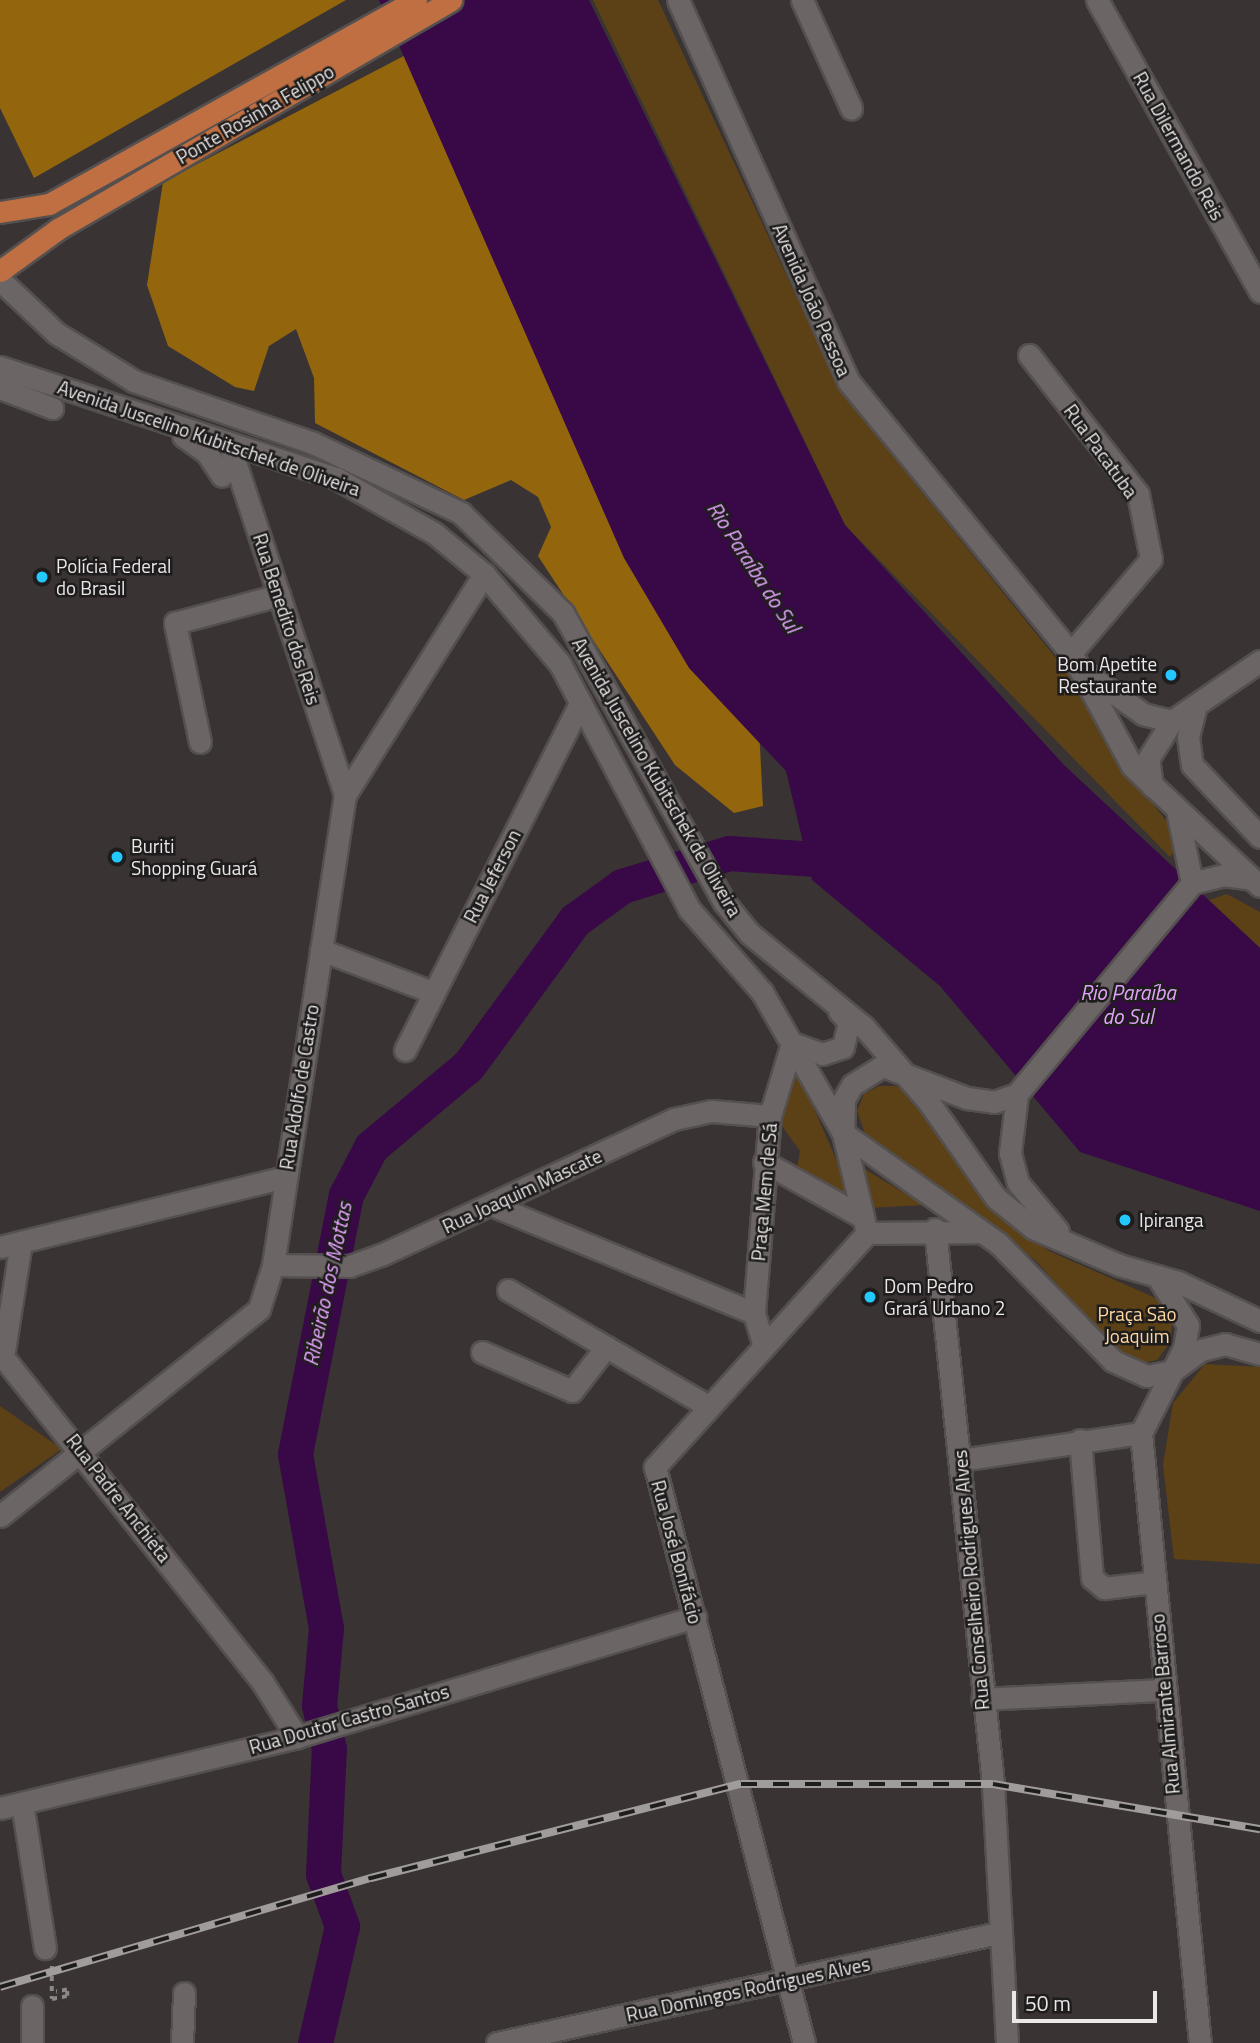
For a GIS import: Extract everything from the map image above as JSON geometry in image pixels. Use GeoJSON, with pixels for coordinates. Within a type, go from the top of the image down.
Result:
{"type":"FeatureCollection","features":[{"type":"Feature","properties":{"kind":"main road","name":"Ponte Rosinha Felippo"},"geometry":{"type":"LineString","coordinates":[[0,212],[49,204],[416,0]]}},
{"type":"Feature","properties":{"kind":"main road","name":"Ponte Rosinha Felippo"},"geometry":{"type":"LineString","coordinates":[[0,271],[58,229],[452,0]]}},
{"type":"Feature","properties":{"kind":"street","name":"Avenida João Pessoa"},"geometry":{"type":"LineString","coordinates":[[678,0],[849,382],[1074,660],[1132,766],[1256,882]]}},
{"type":"Feature","properties":{"kind":"street"},"geometry":{"type":"LineString","coordinates":[[802,0],[850,108]]}},
{"type":"Feature","properties":{"kind":"street","name":"Rua Dilermando Reis"},"geometry":{"type":"LineString","coordinates":[[1097,0],[1260,292]]}},
{"type":"Feature","properties":{"kind":"street","name":"Avenida Juscelino Kubitschek de Oliveira"},"geometry":{"type":"LineString","coordinates":[[0,280],[56,333],[134,381],[313,443],[461,513],[563,614],[693,842],[724,902],[748,933],[818,989],[902,1071],[996,1198],[1033,1228],[1083,1250],[1157,1276],[1260,1321]]}},
{"type":"Feature","properties":{"kind":"street","name":"Rua Pacatuba"},"geometry":{"type":"LineString","coordinates":[[1029,355],[1138,494],[1151,559],[1074,660]]}},
{"type":"Feature","properties":{"kind":"street","name":"Avenida Juscelino Kubitschek de Oliveira"},"geometry":{"type":"LineString","coordinates":[[0,367],[336,478],[386,502],[484,573],[552,653],[654,848],[690,909],[762,992],[843,1133],[982,1233],[1113,1361],[1147,1376],[1172,1371]]}},
{"type":"Feature","properties":{"kind":"street"},"geometry":{"type":"LineString","coordinates":[[0,388],[52,408]]}},
{"type":"Feature","properties":{"kind":"street"},"geometry":{"type":"LineString","coordinates":[[109,402],[195,441],[222,477]]}},
{"type":"Feature","properties":{"kind":"street","name":"Rua Benedito dos Reis"},"geometry":{"type":"LineString","coordinates":[[229,444],[345,795]]}},
{"type":"Feature","properties":{"kind":"street","name":"Rua Adolfo de Castro"},"geometry":{"type":"LineString","coordinates":[[0,1516],[85,1455],[259,1309],[273,1265],[345,795],[484,573]]}},
{"type":"Feature","properties":{"kind":"street"},"geometry":{"type":"LineString","coordinates":[[200,742],[175,623],[279,595]]}},
{"type":"Feature","properties":{"kind":"street","name":"Avenida João Pessoa"},"geometry":{"type":"LineString","coordinates":[[1074,660],[1143,714],[1172,722]]}},
{"type":"Feature","properties":{"kind":"street"},"geometry":{"type":"LineString","coordinates":[[1152,786],[1148,759],[1172,722],[1195,709],[1260,661]]}},
{"type":"Feature","properties":{"kind":"street","name":"Rua Jeferson"},"geometry":{"type":"LineString","coordinates":[[405,1049],[580,704]]}},
{"type":"Feature","properties":{"kind":"street"},"geometry":{"type":"LineString","coordinates":[[1195,709],[1188,737],[1192,765],[1260,837]]}},
{"type":"Feature","properties":{"kind":"street"},"geometry":{"type":"LineString","coordinates":[[1175,804],[1189,886]]}},
{"type":"Feature","properties":{"kind":"street"},"geometry":{"type":"LineString","coordinates":[[865,1225],[843,1133],[852,1085],[883,1066],[967,1098],[994,1102],[1019,1091],[1189,886],[1224,875],[1256,882]]}},
{"type":"Feature","properties":{"kind":"street"},"geometry":{"type":"LineString","coordinates":[[321,950],[432,992]]}},
{"type":"Feature","properties":{"kind":"street"},"geometry":{"type":"LineString","coordinates":[[792,1044],[835,1053],[849,1034],[849,1022],[818,989]]}},
{"type":"Feature","properties":{"kind":"street","name":"Praça Mem de Sá"},"geometry":{"type":"LineString","coordinates":[[763,1343],[754,1313],[764,1162],[770,1116],[792,1044]]}},
{"type":"Feature","properties":{"kind":"street"},"geometry":{"type":"LineString","coordinates":[[1019,1091],[1010,1153],[1017,1183],[1040,1217],[1083,1250]]}},
{"type":"Feature","properties":{"kind":"street","name":"Rua Joaquim Mascate"},"geometry":{"type":"LineString","coordinates":[[273,1265],[350,1266],[494,1206],[674,1119],[711,1111],[770,1116]]}},
{"type":"Feature","properties":{"kind":"street"},"geometry":{"type":"LineString","coordinates":[[764,1162],[865,1225],[982,1233]]}},
{"type":"Feature","properties":{"kind":"street"},"geometry":{"type":"LineString","coordinates":[[10,1245],[285,1177]]}},
{"type":"Feature","properties":{"kind":"street"},"geometry":{"type":"LineString","coordinates":[[494,1206],[754,1313]]}},
{"type":"Feature","properties":{"kind":"street","name":"Rua José Bonifácio"},"geometry":{"type":"LineString","coordinates":[[804,2043],[655,1467],[706,1405],[865,1225]]}},
{"type":"Feature","properties":{"kind":"street","name":"Rua Conselheiro Rodrigues Alves"},"geometry":{"type":"LineString","coordinates":[[934,1229],[993,1784],[998,1933],[1007,2043]]}},
{"type":"Feature","properties":{"kind":"street","name":"Rua Padre Anchieta"},"geometry":{"type":"LineString","coordinates":[[10,1245],[4,1357],[85,1455],[305,1734]]}},
{"type":"Feature","properties":{"kind":"street"},"geometry":{"type":"LineString","coordinates":[[960,1460],[1141,1433],[1172,1371],[1188,1325],[1157,1276]]}},
{"type":"Feature","properties":{"kind":"street"},"geometry":{"type":"LineString","coordinates":[[508,1290],[706,1405]]}},
{"type":"Feature","properties":{"kind":"street"},"geometry":{"type":"LineString","coordinates":[[1172,1371],[1201,1350],[1225,1344],[1260,1354]]}},
{"type":"Feature","properties":{"kind":"street"},"geometry":{"type":"LineString","coordinates":[[482,1352],[572,1391],[606,1347]]}},
{"type":"Feature","properties":{"kind":"street","name":"Rua Almirante Barroso"},"geometry":{"type":"LineString","coordinates":[[1141,1433],[1162,1689],[1200,2043]]}},
{"type":"Feature","properties":{"kind":"street"},"geometry":{"type":"LineString","coordinates":[[1080,1440],[1092,1578],[1104,1588],[1154,1583]]}},
{"type":"Feature","properties":{"kind":"street","name":"Rua Doutor Castro Santos"},"geometry":{"type":"LineString","coordinates":[[0,1808],[305,1734],[695,1617]]}},
{"type":"Feature","properties":{"kind":"street"},"geometry":{"type":"LineString","coordinates":[[982,1699],[1162,1689]]}},
{"type":"Feature","properties":{"kind":"street"},"geometry":{"type":"LineString","coordinates":[[22,1803],[48,1954]]}},
{"type":"Feature","properties":{"kind":"street","name":"Rua Domingos Rodrigues Alves"},"geometry":{"type":"LineString","coordinates":[[502,2043],[998,1933]]}},
{"type":"Feature","properties":{"kind":"street"},"geometry":{"type":"LineString","coordinates":[[182,2043],[184,1993]]}},
{"type":"Feature","properties":{"kind":"street"},"geometry":{"type":"LineString","coordinates":[[32,2006],[32,2043]]}},
{"type":"Feature","properties":{"kind":"path"},"geometry":{"type":"LineString","coordinates":[[48,1954],[56,1992]]}},
{"type":"Feature","properties":{"kind":"green space"},"geometry":{"type":"Polygon","coordinates":[[[593,0],[658,0],[841,392],[1072,678],[1105,743],[1182,841],[1170,857],[845,525],[593,0]]]}},
{"type":"Feature","properties":{"kind":"green space"},"geometry":{"type":"Polygon","coordinates":[[[1227,894],[1260,912],[1260,948],[1209,900],[1227,894]]]}},
{"type":"Feature","properties":{"kind":"green space"},"geometry":{"type":"Polygon","coordinates":[[[794,1063],[853,1198],[797,1169],[800,1151],[774,1115],[794,1063]]]}},
{"type":"Feature","properties":{"kind":"green space","name":"Praça São Joaquim"},"geometry":{"type":"Polygon","coordinates":[[[879,1086],[896,1086],[917,1098],[999,1217],[1049,1251],[1160,1300],[1173,1320],[1169,1344],[1157,1360],[1139,1364],[1118,1353],[1035,1260],[866,1136],[857,1111],[864,1094],[879,1086]]]}},
{"type":"Feature","properties":{"kind":"green space"},"geometry":{"type":"Polygon","coordinates":[[[858,1165],[924,1205],[869,1208],[858,1165]]]}},
{"type":"Feature","properties":{"kind":"green space"},"geometry":{"type":"Polygon","coordinates":[[[1205,1364],[1260,1367],[1260,1564],[1174,1559],[1163,1465],[1173,1403],[1205,1364]]]}},
{"type":"Feature","properties":{"kind":"green space"},"geometry":{"type":"Polygon","coordinates":[[[0,1406],[62,1449],[0,1492],[0,1406]]]}},
{"type":"Feature","properties":{"kind":"shaded area"},"geometry":{"type":"Polygon","coordinates":[[[0,0],[346,0],[34,178],[0,108],[0,0]]]}},
{"type":"Feature","properties":{"kind":"shaded area"},"geometry":{"type":"Polygon","coordinates":[[[419,48],[759,728],[763,806],[734,813],[675,765],[538,556],[551,527],[538,497],[511,480],[464,500],[315,423],[314,378],[296,329],[269,346],[254,391],[235,387],[168,346],[147,285],[163,182],[419,48]]]}},
{"type":"Feature","properties":{"kind":"water","name":"Rio Paraíba do Sul"},"geometry":{"type":"Polygon","coordinates":[[[379,0],[589,0],[845,525],[1064,765],[1260,948],[1260,1211],[1080,1152],[940,986],[812,880],[786,771],[689,668],[624,558],[379,0]]]}},
{"type":"Feature","properties":{"kind":"waterway","name":"Ribeirão dos Mottas"},"geometry":{"type":"LineString","coordinates":[[315,2043],[342,1926],[323,1874],[329,1749],[319,1705],[326,1628],[295,1454],[346,1195],[371,1147],[468,1066],[575,920],[622,886],[729,853],[815,859],[851,842]]}},
{"type":"Feature","properties":{"kind":"railway"},"geometry":{"type":"LineString","coordinates":[[0,1987],[371,1878],[741,1784],[993,1784],[1260,1829]]}},
{"type":"Feature","properties":{"kind":"place","name":"Polícia Federal do Brasil"},"geometry":{"type":"Point","coordinates":[42,577]}},
{"type":"Feature","properties":{"kind":"place","name":"Bom Apetite Restaurante"},"geometry":{"type":"Point","coordinates":[1171,675]}},
{"type":"Feature","properties":{"kind":"place","name":"Buriti Shopping Guará"},"geometry":{"type":"Point","coordinates":[117,857]}},
{"type":"Feature","properties":{"kind":"place","name":"Ipiranga"},"geometry":{"type":"Point","coordinates":[1125,1220]}},
{"type":"Feature","properties":{"kind":"place","name":"Dom Pedro Grará Urbano 2"},"geometry":{"type":"Point","coordinates":[870,1297]}}]}
